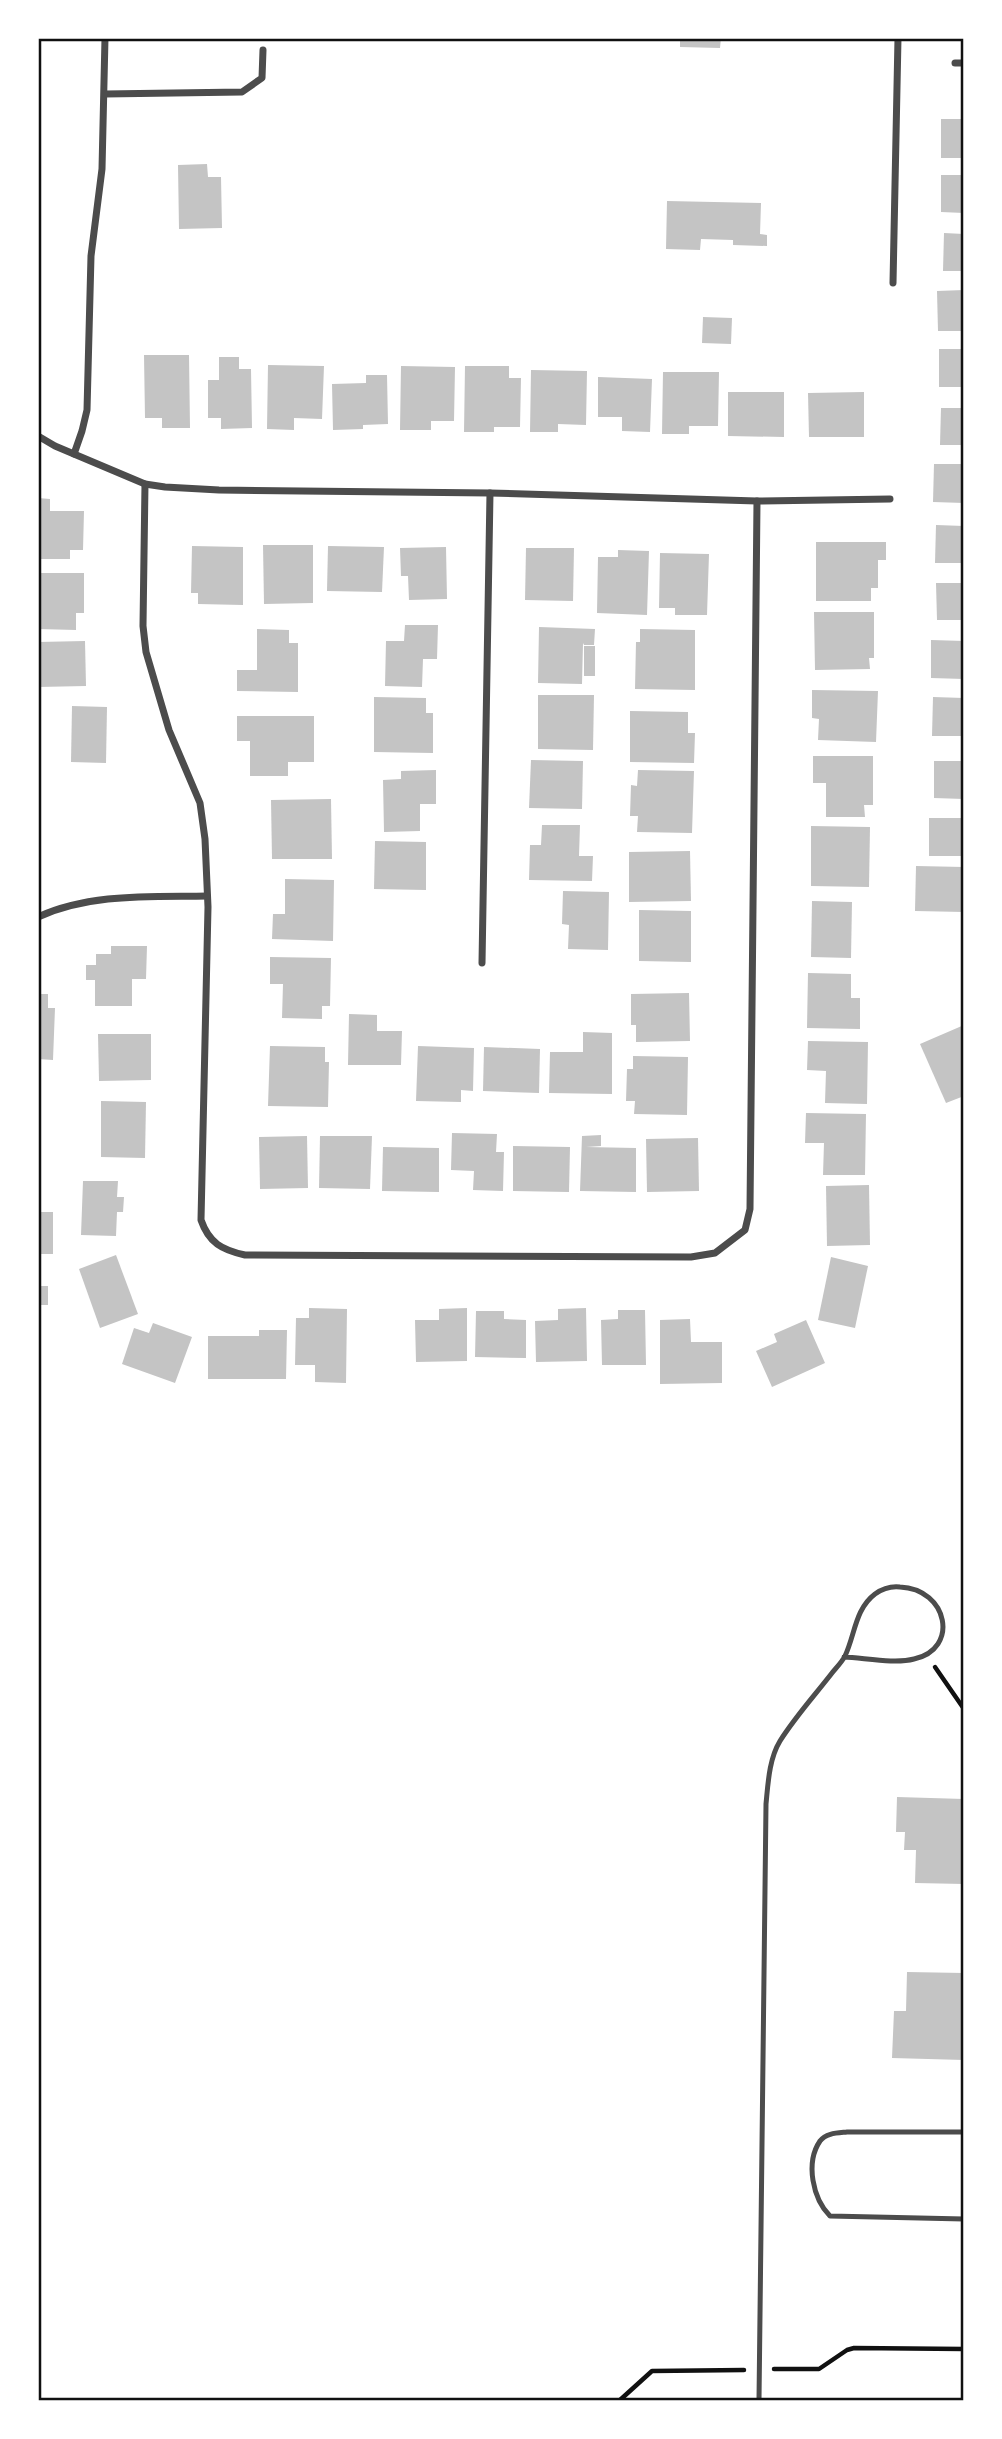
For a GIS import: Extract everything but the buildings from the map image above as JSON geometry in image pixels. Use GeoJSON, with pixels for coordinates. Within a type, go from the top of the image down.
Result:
{"type":"FeatureCollection","features":[{"type":"Feature","properties":{"kind":"street"},"geometry":{"type":"LineString","coordinates":[[74,454],[87,410],[91,256],[102,169],[105,38]]}},
{"type":"Feature","properties":{"kind":"street"},"geometry":{"type":"LineString","coordinates":[[893,283],[898,38]]}},
{"type":"Feature","properties":{"kind":"street"},"geometry":{"type":"LineString","coordinates":[[104,94],[242,92],[262,78],[263,50]]}},
{"type":"Feature","properties":{"kind":"street"},"geometry":{"type":"LineString","coordinates":[[38,436],[145,484],[219,490],[490,493],[757,501],[890,499]]}},
{"type":"Feature","properties":{"kind":"street"},"geometry":{"type":"LineString","coordinates":[[145,484],[143,626],[146,652],[169,730],[200,803],[205,839],[207,896],[201,1220],[211,1241],[227,1251],[245,1255],[691,1257],[715,1253],[745,1230],[750,1209],[757,501]]}},
{"type":"Feature","properties":{"kind":"street"},"geometry":{"type":"LineString","coordinates":[[482,963],[490,493]]}},
{"type":"Feature","properties":{"kind":"street"},"geometry":{"type":"LineString","coordinates":[[38,917],[78,904],[110,898],[207,896]]}},
{"type":"Feature","properties":{"kind":"lane"},"geometry":{"type":"LineString","coordinates":[[759,2400],[768,1785],[779,1743],[844,1657],[861,1610],[868,1600],[877,1592],[894,1587],[913,1588],[922,1592],[937,1606],[943,1625],[935,1647],[926,1654],[906,1661],[844,1657]]}},
{"type":"Feature","properties":{"kind":"lane"},"geometry":{"type":"LineString","coordinates":[[964,2132],[830,2134],[821,2140],[814,2156],[813,2181],[816,2197],[830,2216],[964,2218]]}},
{"type":"Feature","properties":{"kind":"path"},"geometry":{"type":"LineString","coordinates":[[926,1654],[964,1709]]}},
{"type":"Feature","properties":{"kind":"path"},"geometry":{"type":"LineString","coordinates":[[957,1700],[964,1695]]}},
{"type":"Feature","properties":{"kind":"path"},"geometry":{"type":"LineString","coordinates":[[621,2400],[652,2371],[818,2369],[846,2350],[854,2348],[964,2349]]}}]}
